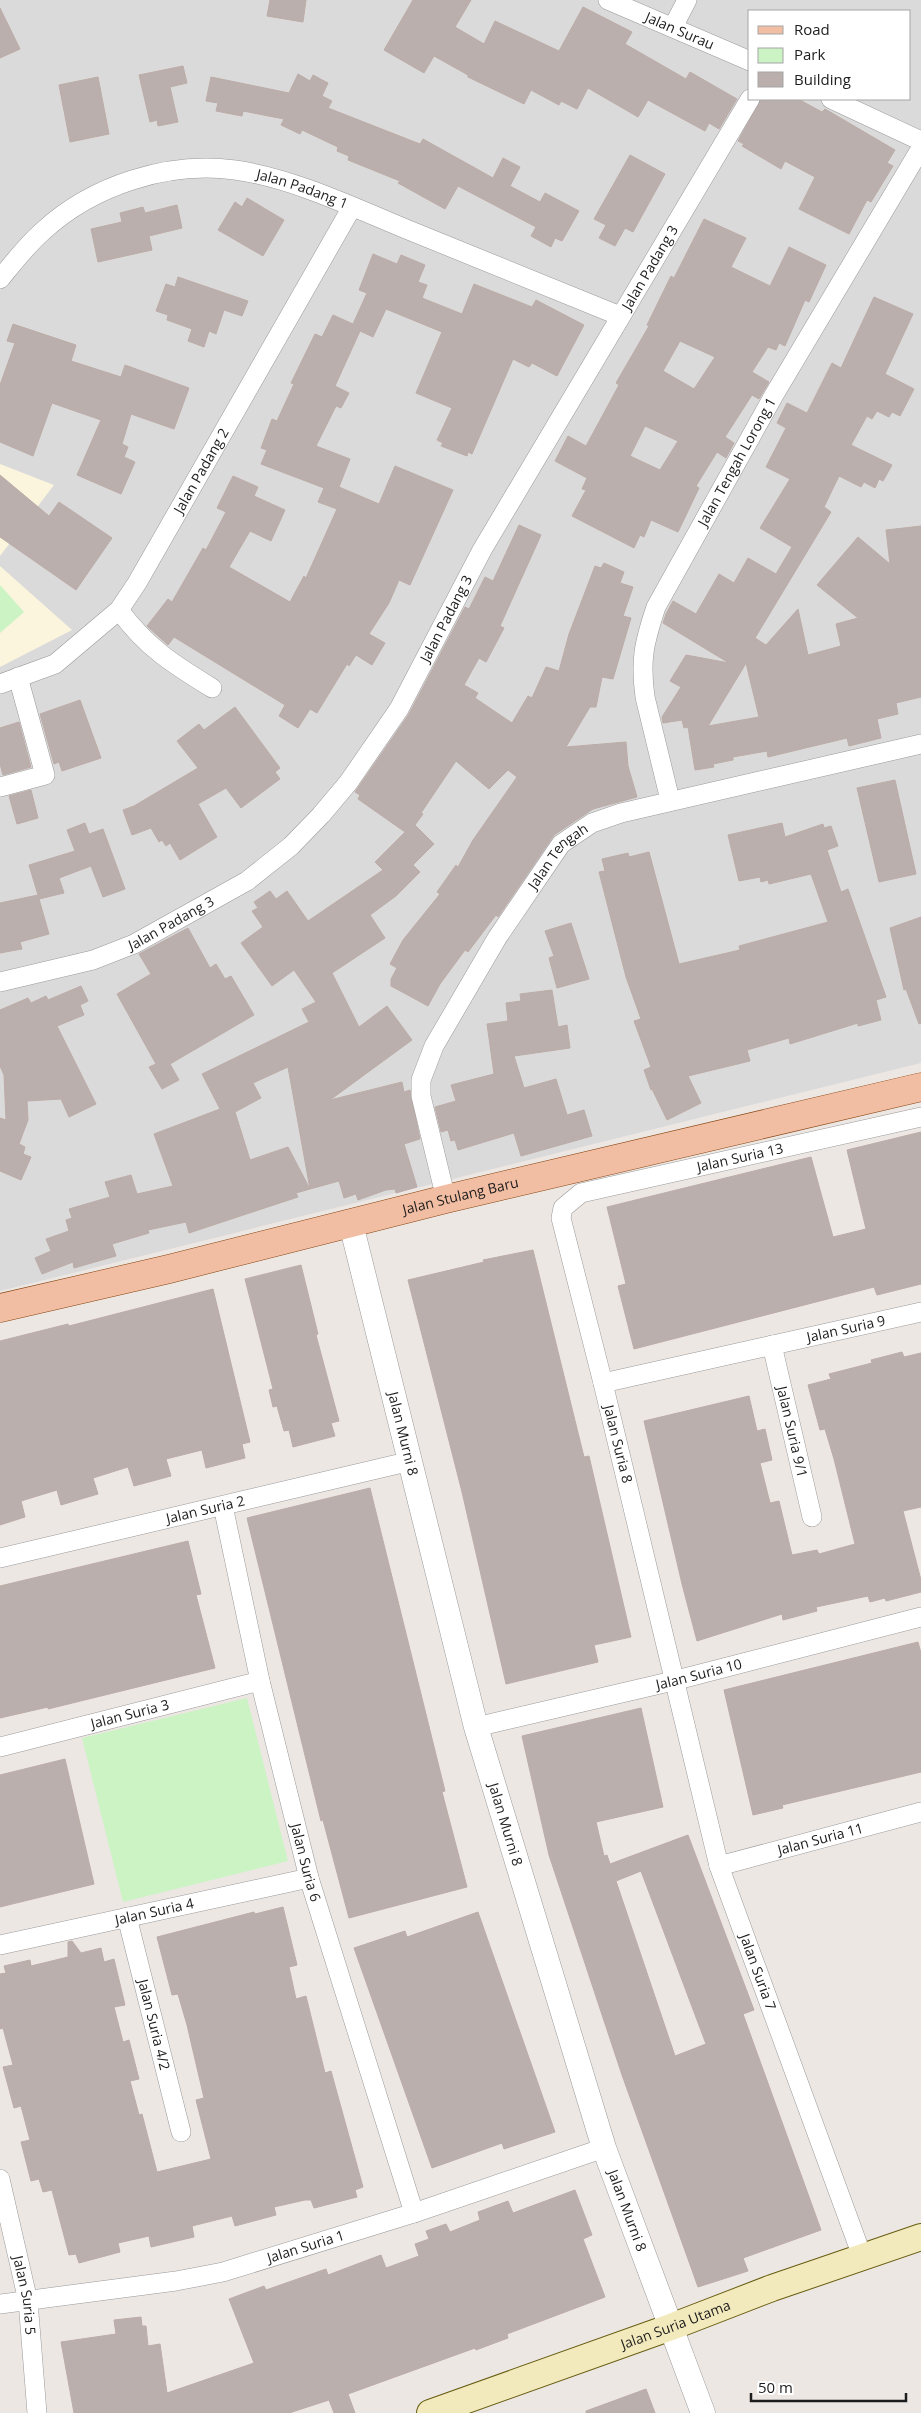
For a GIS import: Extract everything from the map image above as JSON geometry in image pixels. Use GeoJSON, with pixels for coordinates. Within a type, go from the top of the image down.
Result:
{"type":"FeatureCollection","features":[{"type":"Feature","properties":{"kind":"main road","name":"Jalan Stulang Baru"},"geometry":{"type":"LineString","coordinates":[[0,1308],[352,1224],[446,1198],[921,1086]]}},
{"type":"Feature","properties":{"kind":"main road","name":"Jalan Suria Utama"},"geometry":{"type":"LineString","coordinates":[[430,2413],[671,2327],[772,2288],[921,2237]]}},
{"type":"Feature","properties":{"kind":"street","name":"Jalan Surau"},"geometry":{"type":"LineString","coordinates":[[608,0],[748,60]]}},
{"type":"Feature","properties":{"kind":"street"},"geometry":{"type":"LineString","coordinates":[[673,27],[687,0]]}},
{"type":"Feature","properties":{"kind":"street","name":"Jalan Padang 3"},"geometry":{"type":"LineString","coordinates":[[0,982],[93,960],[134,944],[247,881],[291,846],[348,783],[399,709],[482,550],[749,100]]}},
{"type":"Feature","properties":{"kind":"street"},"geometry":{"type":"LineString","coordinates":[[833,100],[921,141]]}},
{"type":"Feature","properties":{"kind":"street","name":"Jalan Tengah Lorong 1"},"geometry":{"type":"LineString","coordinates":[[670,800],[642,681],[644,645],[656,608],[774,395],[921,148]]}},
{"type":"Feature","properties":{"kind":"street","name":"Jalan Padang 1"},"geometry":{"type":"LineString","coordinates":[[0,279],[50,226],[84,200],[136,178],[198,167],[236,170],[273,178],[352,207],[620,316]]}},
{"type":"Feature","properties":{"kind":"street","name":"Jalan Padang 2"},"geometry":{"type":"LineString","coordinates":[[9,680],[54,664],[119,610],[137,583],[352,207]]}},
{"type":"Feature","properties":{"kind":"street"},"geometry":{"type":"LineString","coordinates":[[119,610],[136,633],[162,657],[212,688]]}},
{"type":"Feature","properties":{"kind":"street"},"geometry":{"type":"LineString","coordinates":[[0,788],[45,776],[9,680]]}},
{"type":"Feature","properties":{"kind":"street","name":"Jalan Tengah"},"geometry":{"type":"LineString","coordinates":[[446,1198],[421,1096],[420,1080],[434,1046],[497,938],[561,844],[592,823],[621,813],[670,800],[921,744]]}},
{"type":"Feature","properties":{"kind":"street","name":"Jalan Suria 13"},"geometry":{"type":"LineString","coordinates":[[563,1208],[581,1193],[921,1117]]}},
{"type":"Feature","properties":{"kind":"street","name":"Jalan Suria 8"},"geometry":{"type":"LineString","coordinates":[[563,1208],[562,1228],[603,1383],[673,1681]]}},
{"type":"Feature","properties":{"kind":"street","name":"Jalan Murni 8"},"geometry":{"type":"LineString","coordinates":[[352,1224],[476,1727],[604,2148],[703,2413]]}},
{"type":"Feature","properties":{"kind":"street","name":"Jalan Suria 9"},"geometry":{"type":"LineString","coordinates":[[603,1383],[921,1312]]}},
{"type":"Feature","properties":{"kind":"street","name":"Jalan Suria 9/1"},"geometry":{"type":"LineString","coordinates":[[772,1345],[812,1517]]}},
{"type":"Feature","properties":{"kind":"street","name":"Jalan Suria 2"},"geometry":{"type":"LineString","coordinates":[[0,1558],[411,1461]]}},
{"type":"Feature","properties":{"kind":"street","name":"Jalan Suria 6"},"geometry":{"type":"LineString","coordinates":[[223,1506],[260,1681],[309,1878],[414,2213]]}},
{"type":"Feature","properties":{"kind":"street","name":"Jalan Suria 10"},"geometry":{"type":"LineString","coordinates":[[476,1727],[673,1681],[921,1617]]}},
{"type":"Feature","properties":{"kind":"street","name":"Jalan Suria 3"},"geometry":{"type":"LineString","coordinates":[[0,1747],[260,1681]]}},
{"type":"Feature","properties":{"kind":"street","name":"Jalan Suria 7"},"geometry":{"type":"LineString","coordinates":[[673,1681],[719,1866],[862,2256]]}},
{"type":"Feature","properties":{"kind":"street","name":"Jalan Suria 11"},"geometry":{"type":"LineString","coordinates":[[719,1866],[921,1812]]}},
{"type":"Feature","properties":{"kind":"street","name":"Jalan Suria 4"},"geometry":{"type":"LineString","coordinates":[[0,1944],[309,1878]]}},
{"type":"Feature","properties":{"kind":"street","name":"Jalan Suria 4/2"},"geometry":{"type":"LineString","coordinates":[[127,1917],[181,2132]]}},
{"type":"Feature","properties":{"kind":"street","name":"Jalan Suria 1"},"geometry":{"type":"LineString","coordinates":[[0,2304],[176,2281],[223,2272],[414,2213],[604,2148]]}},
{"type":"Feature","properties":{"kind":"street","name":"Jalan Suria 5"},"geometry":{"type":"LineString","coordinates":[[0,2179],[28,2301],[37,2413]]}},
{"type":"Feature","properties":{"kind":"shaded area"},"geometry":{"type":"Polygon","coordinates":[[[0,0],[921,0],[921,1063],[0,1291],[0,0]]]}},
{"type":"Feature","properties":{"kind":"shaded area"},"geometry":{"type":"Polygon","coordinates":[[[0,464],[54,485],[0,556],[0,464]]]}},
{"type":"Feature","properties":{"kind":"shaded area"},"geometry":{"type":"Polygon","coordinates":[[[0,566],[72,630],[0,667],[0,566]]]}},
{"type":"Feature","properties":{"kind":"green space"},"geometry":{"type":"Polygon","coordinates":[[[0,585],[24,612],[0,633],[0,585]]]}},
{"type":"Feature","properties":{"kind":"green space"},"geometry":{"type":"Polygon","coordinates":[[[247,1698],[288,1861],[123,1902],[82,1738],[247,1698]]]}},
{"type":"Feature","properties":{"kind":"building"},"geometry":{"type":"Polygon","coordinates":[[[270,0],[306,0],[303,22],[267,16],[270,0]]]}},
{"type":"Feature","properties":{"kind":"building"},"geometry":{"type":"Polygon","coordinates":[[[413,0],[471,0],[455,27],[484,44],[495,21],[559,51],[583,7],[632,32],[625,44],[686,79],[690,72],[737,99],[719,129],[709,123],[705,131],[648,100],[638,117],[588,88],[577,109],[561,101],[559,105],[531,90],[524,104],[468,77],[468,75],[434,56],[424,73],[384,50],[413,0]]]}},
{"type":"Feature","properties":{"kind":"building"},"geometry":{"type":"Polygon","coordinates":[[[0,8],[20,49],[0,58],[0,8]]]}},
{"type":"Feature","properties":{"kind":"building"},"geometry":{"type":"Polygon","coordinates":[[[183,66],[187,83],[170,87],[178,122],[158,126],[157,120],[150,122],[139,75],[183,66]]]}},
{"type":"Feature","properties":{"kind":"building"},"geometry":{"type":"Polygon","coordinates":[[[298,74],[310,81],[313,75],[328,83],[322,96],[332,101],[328,108],[420,144],[423,139],[493,178],[503,158],[520,167],[510,186],[540,202],[545,193],[579,211],[562,241],[555,238],[551,247],[531,236],[536,227],[458,186],[445,209],[398,183],[400,181],[348,160],[349,156],[337,151],[338,147],[302,130],[300,134],[281,125],[284,119],[243,111],[242,116],[216,111],[218,103],[206,101],[211,77],[289,93],[298,74]]]}},
{"type":"Feature","properties":{"kind":"building"},"geometry":{"type":"Polygon","coordinates":[[[98,77],[109,134],[70,142],[59,85],[98,77]]]}},
{"type":"Feature","properties":{"kind":"building"},"geometry":{"type":"Polygon","coordinates":[[[760,100],[800,100],[822,112],[825,109],[895,150],[887,163],[893,166],[871,202],[867,200],[849,234],[799,209],[815,177],[785,161],[781,169],[742,146],[744,144],[738,141],[760,100]]]}},
{"type":"Feature","properties":{"kind":"building"},"geometry":{"type":"Polygon","coordinates":[[[630,155],[665,174],[633,232],[625,228],[615,246],[599,238],[606,225],[594,219],[630,155]]]}},
{"type":"Feature","properties":{"kind":"building"},"geometry":{"type":"Polygon","coordinates":[[[247,198],[284,220],[263,256],[218,230],[235,202],[242,207],[247,198]]]}},
{"type":"Feature","properties":{"kind":"building"},"geometry":{"type":"Polygon","coordinates":[[[177,205],[182,228],[149,236],[152,250],[98,262],[91,229],[122,222],[120,213],[143,207],[145,213],[177,205]]]}},
{"type":"Feature","properties":{"kind":"building"},"geometry":{"type":"Polygon","coordinates":[[[704,219],[746,238],[731,267],[770,286],[789,247],[826,265],[809,302],[805,300],[785,346],[779,343],[776,350],[768,347],[752,372],[769,382],[759,399],[752,395],[725,437],[734,443],[726,458],[717,452],[696,486],[699,488],[678,532],[651,520],[644,537],[640,535],[634,548],[572,516],[586,490],[582,489],[587,478],[555,461],[568,436],[586,446],[619,385],[616,383],[649,326],[647,325],[671,276],[674,278],[704,219]],[[680,341],[663,371],[694,389],[715,357],[680,341]],[[645,426],[630,456],[660,470],[678,441],[645,426]]]}},
{"type":"Feature","properties":{"kind":"building"},"geometry":{"type":"Polygon","coordinates":[[[373,254],[397,264],[401,255],[425,265],[418,282],[427,285],[422,298],[462,314],[474,284],[532,307],[536,300],[584,325],[557,376],[532,363],[529,367],[513,359],[472,454],[468,452],[467,456],[441,446],[443,443],[437,440],[452,408],[416,393],[442,332],[386,309],[373,337],[360,331],[335,386],[349,393],[341,408],[336,406],[316,446],[350,459],[339,487],[379,504],[395,466],[453,490],[410,585],[399,580],[389,603],[369,634],[385,643],[372,665],[356,655],[349,666],[347,664],[317,713],[310,709],[298,728],[279,716],[285,705],[174,637],[168,645],[147,626],[168,599],[172,602],[203,548],[206,550],[226,512],[217,508],[233,476],[258,487],[254,496],[285,510],[271,541],[250,531],[229,567],[290,602],[304,576],[306,578],[337,509],[318,502],[324,488],[261,464],[267,450],[261,448],[272,419],[277,421],[294,384],[291,383],[315,334],[322,337],[333,315],[353,324],[367,293],[359,290],[373,254]]]}},
{"type":"Feature","properties":{"kind":"building"},"geometry":{"type":"Polygon","coordinates":[[[178,277],[248,301],[242,316],[224,310],[216,334],[209,331],[204,347],[188,341],[192,329],[167,320],[168,315],[156,311],[166,284],[175,287],[178,277]]]}},
{"type":"Feature","properties":{"kind":"building"},"geometry":{"type":"Polygon","coordinates":[[[874,297],[913,314],[885,374],[914,389],[900,416],[892,412],[889,417],[877,411],[872,419],[867,416],[851,445],[892,465],[883,481],[879,479],[875,488],[864,482],[861,487],[839,476],[824,507],[831,512],[755,638],[766,645],[798,609],[808,655],[841,646],[836,624],[858,618],[817,585],[858,537],[890,564],[886,530],[921,526],[921,697],[896,703],[898,714],[877,719],[881,738],[849,746],[847,738],[768,757],[767,751],[733,757],[733,760],[713,764],[714,767],[695,770],[688,727],[684,728],[682,720],[663,723],[662,717],[681,687],[670,681],[686,655],[729,663],[663,623],[666,614],[673,601],[696,614],[719,574],[734,583],[748,558],[776,574],[792,547],[760,528],[790,479],[766,467],[786,428],[777,423],[787,403],[807,413],[832,363],[841,368],[874,297]],[[746,663],[708,726],[759,717],[746,663]]]}},
{"type":"Feature","properties":{"kind":"building"},"geometry":{"type":"Polygon","coordinates":[[[13,324],[76,345],[71,361],[121,377],[125,365],[189,388],[174,429],[131,414],[122,444],[128,447],[124,457],[135,462],[121,494],[77,475],[101,420],[52,403],[33,456],[0,442],[0,385],[15,343],[7,341],[13,324]]]}},
{"type":"Feature","properties":{"kind":"building"},"geometry":{"type":"Polygon","coordinates":[[[0,475],[49,516],[59,502],[112,538],[76,590],[0,537],[0,475]]]}},
{"type":"Feature","properties":{"kind":"building"},"geometry":{"type":"Polygon","coordinates":[[[519,525],[541,535],[500,626],[504,628],[486,662],[479,658],[464,685],[478,693],[475,698],[512,723],[528,696],[532,698],[546,667],[559,671],[569,634],[595,566],[601,568],[604,563],[624,572],[620,583],[633,587],[623,616],[631,618],[613,679],[602,677],[596,707],[590,707],[566,747],[626,742],[628,766],[637,797],[593,809],[554,835],[498,917],[496,915],[468,952],[465,950],[440,984],[428,1006],[391,986],[391,979],[397,968],[390,964],[403,940],[440,894],[437,892],[456,865],[458,867],[473,840],[517,777],[508,770],[489,789],[456,761],[415,825],[434,844],[413,865],[420,872],[396,896],[370,915],[385,938],[332,973],[359,1027],[387,1006],[412,1040],[330,1100],[402,1082],[404,1092],[410,1090],[420,1139],[404,1144],[417,1187],[396,1193],[395,1189],[386,1190],[358,1200],[356,1194],[344,1198],[339,1181],[296,1193],[298,1197],[189,1233],[186,1222],[148,1230],[149,1233],[112,1244],[116,1256],[74,1268],[73,1262],[42,1274],[35,1258],[51,1251],[46,1239],[69,1231],[66,1220],[72,1218],[69,1209],[110,1197],[105,1182],[131,1175],[137,1194],[173,1186],[154,1134],[220,1109],[202,1074],[309,1022],[302,1009],[316,1002],[294,970],[272,986],[241,943],[263,927],[252,911],[258,908],[254,902],[270,891],[276,899],[287,891],[308,921],[383,870],[375,862],[405,832],[358,799],[360,795],[355,792],[409,714],[465,607],[469,609],[485,577],[493,581],[519,525]],[[288,1067],[253,1083],[261,1098],[235,1112],[250,1160],[288,1147],[310,1189],[288,1067]]]}},
{"type":"Feature","properties":{"kind":"building"},"geometry":{"type":"Polygon","coordinates":[[[80,700],[101,758],[62,771],[59,762],[54,764],[40,714],[80,700]]]}},
{"type":"Feature","properties":{"kind":"building"},"geometry":{"type":"Polygon","coordinates":[[[235,707],[280,768],[275,772],[280,779],[241,808],[226,788],[198,804],[217,837],[180,860],[170,843],[166,846],[162,840],[159,842],[151,828],[132,835],[123,810],[134,806],[198,768],[177,741],[199,724],[204,730],[235,707]]]}},
{"type":"Feature","properties":{"kind":"building"},"geometry":{"type":"Polygon","coordinates":[[[19,722],[31,767],[3,775],[0,764],[0,728],[19,722]]]}},
{"type":"Feature","properties":{"kind":"building"},"geometry":{"type":"Polygon","coordinates":[[[895,780],[916,874],[879,882],[857,788],[895,780]]]}},
{"type":"Feature","properties":{"kind":"building"},"geometry":{"type":"Polygon","coordinates":[[[31,790],[38,818],[17,824],[9,796],[31,790]]]}},
{"type":"Feature","properties":{"kind":"building"},"geometry":{"type":"Polygon","coordinates":[[[85,823],[89,834],[103,829],[125,889],[103,897],[91,866],[59,878],[64,893],[39,899],[49,934],[20,942],[22,949],[0,953],[0,903],[38,895],[29,865],[75,851],[67,830],[85,823]]]}},
{"type":"Feature","properties":{"kind":"building"},"geometry":{"type":"Polygon","coordinates":[[[782,823],[785,837],[823,824],[824,828],[831,826],[838,846],[827,850],[841,892],[848,889],[886,997],[876,1000],[881,1020],[858,1026],[858,1023],[790,1044],[789,1038],[747,1050],[750,1061],[688,1076],[701,1103],[667,1120],[651,1090],[644,1070],[651,1067],[634,1021],[641,1019],[626,977],[599,872],[605,871],[602,859],[628,853],[629,857],[649,852],[679,964],[740,950],[739,946],[828,922],[811,874],[769,884],[768,880],[761,882],[760,877],[739,881],[728,835],[782,823]]]}},
{"type":"Feature","properties":{"kind":"building"},"geometry":{"type":"Polygon","coordinates":[[[921,917],[921,1023],[919,1024],[906,989],[904,990],[890,928],[921,917]]]}},
{"type":"Feature","properties":{"kind":"building"},"geometry":{"type":"Polygon","coordinates":[[[571,923],[589,979],[557,988],[549,958],[554,956],[545,931],[571,923]]]}},
{"type":"Feature","properties":{"kind":"building"},"geometry":{"type":"Polygon","coordinates":[[[188,928],[210,968],[216,964],[225,979],[231,976],[254,1015],[170,1064],[179,1080],[162,1089],[149,1067],[156,1064],[117,994],[151,974],[139,954],[188,928]]]}},
{"type":"Feature","properties":{"kind":"building"},"geometry":{"type":"Polygon","coordinates":[[[81,986],[88,1001],[80,1005],[84,1015],[57,1026],[96,1104],[69,1117],[61,1099],[27,1101],[28,1120],[19,1144],[25,1147],[23,1154],[31,1157],[21,1180],[0,1171],[0,1118],[6,1120],[4,1075],[0,1066],[0,1010],[28,998],[31,1003],[46,996],[48,1000],[81,986]]]}},
{"type":"Feature","properties":{"kind":"building"},"geometry":{"type":"Polygon","coordinates":[[[552,990],[558,1027],[567,1025],[570,1048],[514,1056],[524,1088],[556,1079],[567,1115],[584,1110],[592,1136],[521,1156],[514,1133],[458,1150],[455,1140],[451,1141],[448,1130],[441,1132],[435,1107],[456,1101],[451,1085],[494,1074],[487,1024],[508,1021],[506,1003],[521,1001],[520,994],[552,990]]]}},
{"type":"Feature","properties":{"kind":"building"},"geometry":{"type":"Polygon","coordinates":[[[921,1132],[921,1284],[877,1295],[874,1287],[634,1349],[618,1286],[626,1284],[607,1207],[811,1157],[833,1237],[866,1229],[847,1150],[921,1132]]]}},
{"type":"Feature","properties":{"kind":"building"},"geometry":{"type":"Polygon","coordinates":[[[533,1250],[584,1457],[589,1456],[631,1637],[594,1645],[598,1662],[506,1684],[462,1492],[408,1280],[484,1262],[483,1260],[533,1250]]]}},
{"type":"Feature","properties":{"kind":"building"},"geometry":{"type":"Polygon","coordinates":[[[301,1265],[318,1334],[316,1335],[339,1421],[331,1423],[335,1436],[293,1447],[289,1430],[284,1431],[277,1406],[273,1407],[269,1390],[273,1389],[245,1279],[301,1265]]]}},
{"type":"Feature","properties":{"kind":"building"},"geometry":{"type":"Polygon","coordinates":[[[213,1289],[250,1442],[242,1444],[245,1458],[206,1468],[202,1450],[166,1459],[171,1476],[134,1486],[128,1467],[93,1478],[98,1494],[61,1505],[57,1490],[21,1501],[25,1517],[0,1525],[0,1341],[68,1324],[69,1326],[213,1289]]]}},
{"type":"Feature","properties":{"kind":"building"},"geometry":{"type":"Polygon","coordinates":[[[902,1352],[904,1357],[921,1353],[921,1507],[903,1511],[921,1580],[921,1592],[886,1601],[885,1598],[870,1602],[868,1596],[816,1607],[817,1611],[783,1620],[782,1614],[697,1641],[644,1421],[749,1396],[757,1431],[765,1429],[772,1460],[760,1463],[770,1503],[779,1501],[792,1555],[817,1550],[819,1554],[855,1544],[834,1459],[825,1429],[820,1430],[808,1385],[831,1379],[829,1374],[872,1363],[871,1360],[902,1352]]]}},
{"type":"Feature","properties":{"kind":"building"},"geometry":{"type":"Polygon","coordinates":[[[370,1488],[445,1791],[442,1792],[467,1887],[349,1918],[323,1820],[321,1821],[247,1518],[370,1488]]]}},
{"type":"Feature","properties":{"kind":"building"},"geometry":{"type":"Polygon","coordinates":[[[188,1541],[201,1594],[196,1595],[215,1668],[48,1709],[48,1707],[0,1718],[0,1586],[188,1541]]]}},
{"type":"Feature","properties":{"kind":"building"},"geometry":{"type":"Polygon","coordinates":[[[918,1642],[921,1653],[921,1772],[782,1805],[783,1808],[753,1815],[724,1690],[918,1642]]]}},
{"type":"Feature","properties":{"kind":"building"},"geometry":{"type":"Polygon","coordinates":[[[641,1708],[663,1807],[596,1822],[604,1856],[607,1855],[610,1864],[688,1835],[754,2010],[743,2014],[821,2230],[743,2258],[748,2271],[698,2287],[622,2075],[549,1855],[522,1736],[641,1708]],[[641,1871],[616,1881],[675,2056],[706,2044],[641,1871]]]}},
{"type":"Feature","properties":{"kind":"building"},"geometry":{"type":"Polygon","coordinates":[[[65,1759],[94,1884],[0,1907],[0,1775],[65,1759]]]}},
{"type":"Feature","properties":{"kind":"building"},"geometry":{"type":"Polygon","coordinates":[[[283,1907],[297,1965],[289,1967],[296,1999],[306,1996],[325,2073],[331,2071],[363,2187],[355,2190],[357,2197],[314,2208],[311,2200],[305,2200],[274,2207],[276,2215],[235,2226],[232,2216],[192,2226],[194,2237],[151,2247],[149,2236],[118,2243],[120,2252],[79,2263],[76,2254],[69,2255],[52,2190],[43,2192],[39,2179],[31,2181],[21,2142],[30,2140],[21,2106],[14,2108],[3,2067],[13,2065],[3,2028],[0,2029],[0,1974],[6,1973],[4,1966],[30,1960],[31,1966],[68,1957],[68,1942],[72,1941],[81,1953],[101,1948],[104,1962],[114,1959],[125,2005],[114,2007],[123,2042],[129,2040],[139,2079],[130,2081],[139,2115],[142,2114],[157,2172],[211,2159],[196,2100],[204,2098],[187,2025],[178,1994],[172,1995],[157,1937],[254,1912],[255,1914],[283,1907]]]}},
{"type":"Feature","properties":{"kind":"building"},"geometry":{"type":"Polygon","coordinates":[[[478,1912],[555,2132],[504,2149],[502,2143],[432,2168],[354,1948],[405,1931],[407,1937],[478,1912]]]}},
{"type":"Feature","properties":{"kind":"building"},"geometry":{"type":"Polygon","coordinates":[[[575,2190],[592,2235],[583,2239],[605,2297],[507,2334],[508,2338],[348,2394],[355,2413],[334,2413],[329,2400],[289,2413],[74,2413],[61,2342],[116,2334],[114,2320],[141,2317],[142,2326],[146,2326],[148,2346],[160,2344],[167,2393],[254,2363],[229,2299],[264,2286],[266,2290],[326,2269],[328,2275],[381,2255],[386,2268],[419,2256],[415,2244],[429,2239],[426,2231],[446,2224],[450,2232],[480,2220],[478,2212],[508,2201],[513,2213],[575,2190]]]}},
{"type":"Feature","properties":{"kind":"building"},"geometry":{"type":"Polygon","coordinates":[[[646,2389],[655,2413],[586,2413],[586,2411],[646,2389]]]}}]}
